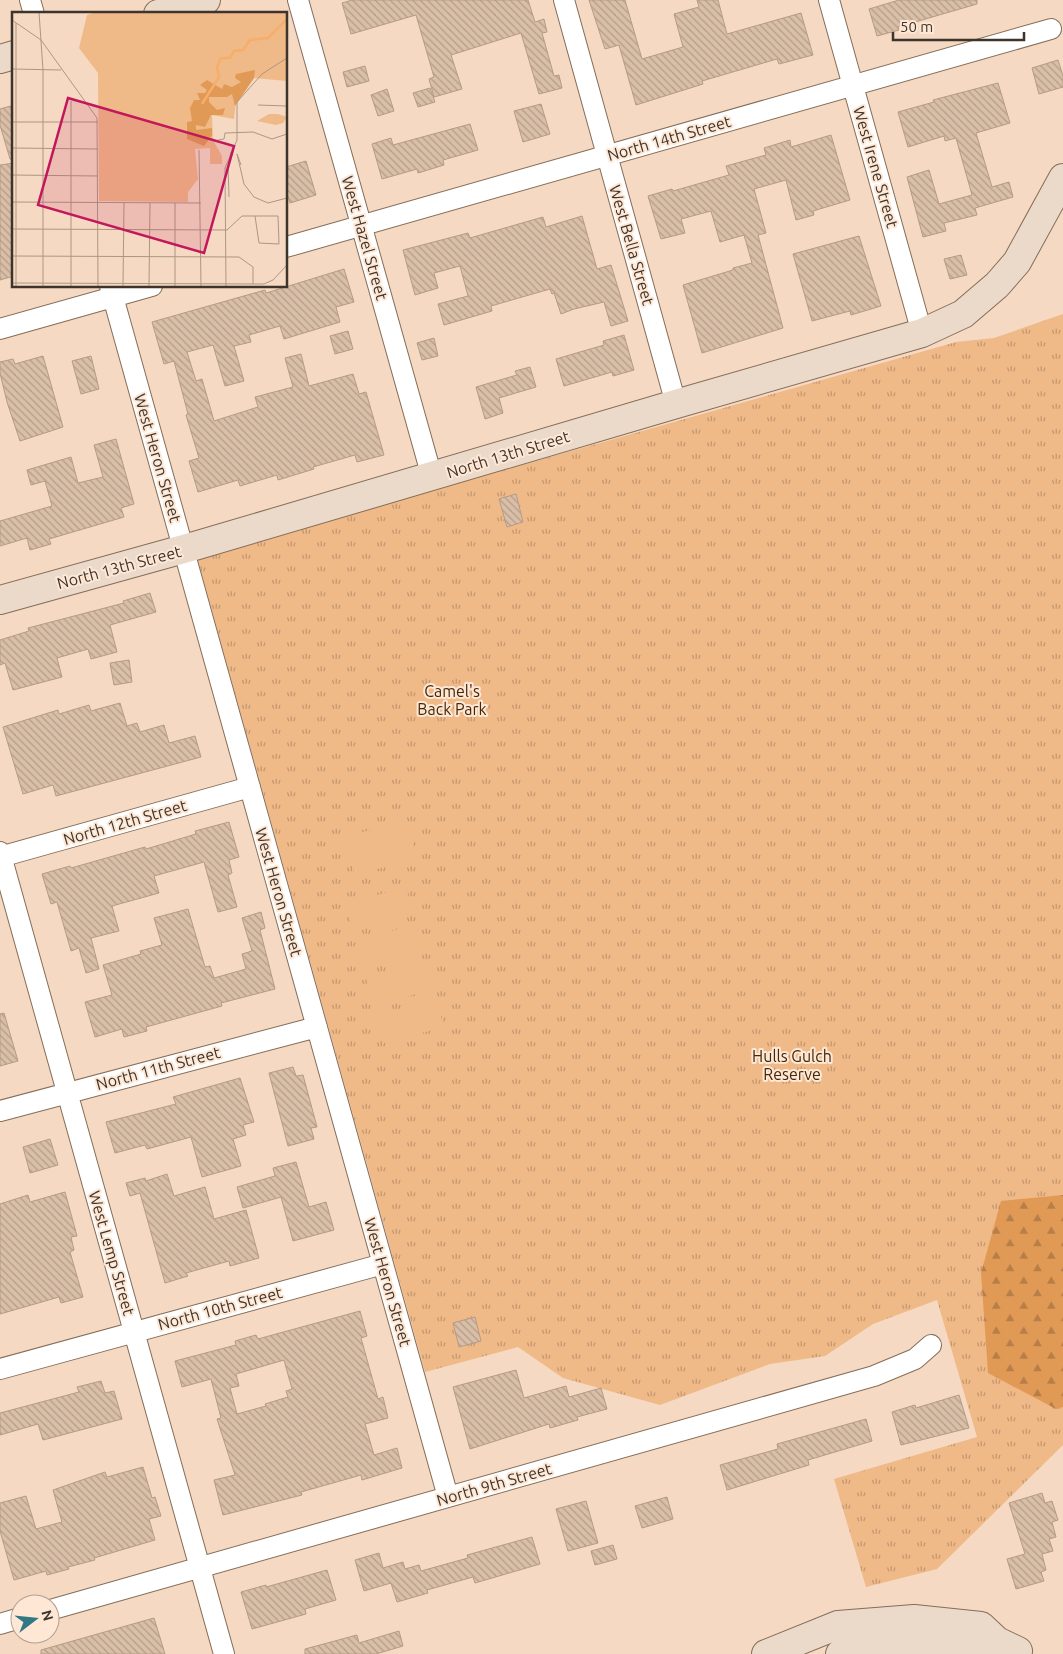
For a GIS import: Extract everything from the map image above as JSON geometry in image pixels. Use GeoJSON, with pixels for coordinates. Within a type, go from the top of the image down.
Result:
{"type":"FeatureCollection","features":[{"type":"Feature","properties":{"kind":"street"},"geometry":{"type":"LineString","coordinates":[[165,12],[206,0]]}},
{"type":"Feature","properties":{"kind":"street","name":"West Hazel Street"},"geometry":{"type":"LineString","coordinates":[[298,0],[432,477]]}},
{"type":"Feature","properties":{"kind":"street","name":"West Bella Street"},"geometry":{"type":"LineString","coordinates":[[564,0],[676,404]]}},
{"type":"Feature","properties":{"kind":"street","name":"West Irene Street"},"geometry":{"type":"LineString","coordinates":[[829,0],[922,333]]}},
{"type":"Feature","properties":{"kind":"street","name":"North 14th Street"},"geometry":{"type":"LineString","coordinates":[[288,246],[1051,29]]}},
{"type":"Feature","properties":{"kind":"street","name":"North 13th Street"},"geometry":{"type":"LineString","coordinates":[[0,600],[432,477],[922,333],[963,314],[1001,280],[1017,262],[1063,178]]}},
{"type":"Feature","properties":{"kind":"street"},"geometry":{"type":"LineString","coordinates":[[0,329],[111,292],[138,288]]}},
{"type":"Feature","properties":{"kind":"street","name":"West Heron Street"},"geometry":{"type":"LineString","coordinates":[[111,292],[448,1497]]}},
{"type":"Feature","properties":{"kind":"street","name":"North 12th Street"},"geometry":{"type":"LineString","coordinates":[[0,855],[250,787]]}},
{"type":"Feature","properties":{"kind":"street","name":"West Lemp Street"},"geometry":{"type":"LineString","coordinates":[[0,855],[224,1654]]}},
{"type":"Feature","properties":{"kind":"street","name":"North 11th Street"},"geometry":{"type":"LineString","coordinates":[[0,1111],[317,1027]]}},
{"type":"Feature","properties":{"kind":"street","name":"North 10th Street"},"geometry":{"type":"LineString","coordinates":[[0,1369],[383,1264]]}},
{"type":"Feature","properties":{"kind":"street","name":"North 9th Street"},"geometry":{"type":"LineString","coordinates":[[60,1607],[874,1376],[915,1359],[931,1345]]}},
{"type":"Feature","properties":{"kind":"street"},"geometry":{"type":"LineString","coordinates":[[766,1654],[838,1625],[914,1619],[981,1626],[1016,1650]]}},
{"type":"Feature","properties":{"kind":"street"},"geometry":{"type":"LineString","coordinates":[[840,1654],[860,1647],[917,1644],[974,1653],[1016,1650]]}},
{"type":"Feature","properties":{"kind":"green space"},"geometry":{"type":"Polygon","coordinates":[[[1063,314],[1063,1445],[937,1569],[866,1587],[834,1479],[977,1437],[937,1300],[873,1324],[825,1356],[770,1364],[660,1405],[563,1378],[518,1347],[425,1372],[197,557],[956,342],[994,338],[1063,314]]]}},
{"type":"Feature","properties":{"kind":"green space"},"geometry":{"type":"Polygon","coordinates":[[[407,820],[417,858],[355,875],[345,837],[407,820]]]}},
{"type":"Feature","properties":{"kind":"green space"},"geometry":{"type":"Polygon","coordinates":[[[406,887],[414,915],[353,931],[346,904],[406,887]]]}},
{"type":"Feature","properties":{"kind":"green space"},"geometry":{"type":"Polygon","coordinates":[[[416,924],[424,952],[364,969],[356,941],[416,924]]]}},
{"type":"Feature","properties":{"kind":"green space"},"geometry":{"type":"Polygon","coordinates":[[[426,961],[434,989],[373,1006],[366,978],[426,961]]]}},
{"type":"Feature","properties":{"kind":"green space"},"geometry":{"type":"Polygon","coordinates":[[[436,999],[444,1027],[384,1043],[376,1016],[436,999]]]}},
{"type":"Feature","properties":{"kind":"green space"},"geometry":{"type":"Polygon","coordinates":[[[1063,1195],[1063,1407],[1056,1409],[988,1373],[981,1273],[1001,1201],[1063,1195]]]}},
{"type":"Feature","properties":{"kind":"building"},"geometry":{"type":"Polygon","coordinates":[[[352,0],[528,0],[535,22],[544,19],[547,32],[542,33],[554,76],[559,75],[562,88],[539,94],[521,33],[451,55],[462,89],[434,97],[429,79],[434,77],[416,15],[351,34],[342,3],[352,0]]]}},
{"type":"Feature","properties":{"kind":"building"},"geometry":{"type":"Polygon","coordinates":[[[589,0],[625,0],[642,59],[683,47],[674,14],[699,7],[697,0],[718,0],[727,34],[801,13],[813,55],[779,64],[777,59],[702,81],[703,84],[636,105],[619,45],[605,49],[589,0]]]}},
{"type":"Feature","properties":{"kind":"building"},"geometry":{"type":"Polygon","coordinates":[[[899,0],[977,0],[977,4],[898,27],[899,30],[877,36],[869,9],[899,0]]]}},
{"type":"Feature","properties":{"kind":"building"},"geometry":{"type":"Polygon","coordinates":[[[1058,60],[1063,76],[1063,87],[1039,94],[1032,68],[1058,60]]]}},
{"type":"Feature","properties":{"kind":"building"},"geometry":{"type":"Polygon","coordinates":[[[365,66],[369,81],[347,87],[343,72],[365,66]]]}},
{"type":"Feature","properties":{"kind":"building"},"geometry":{"type":"Polygon","coordinates":[[[998,83],[1010,123],[976,133],[992,187],[1009,182],[1013,197],[975,208],[977,215],[944,223],[946,231],[923,237],[907,177],[929,170],[939,204],[972,195],[956,138],[945,141],[944,136],[908,147],[898,112],[934,102],[933,100],[998,83]]]}},
{"type":"Feature","properties":{"kind":"building"},"geometry":{"type":"Polygon","coordinates":[[[430,88],[435,102],[418,107],[413,93],[430,88]]]}},
{"type":"Feature","properties":{"kind":"building"},"geometry":{"type":"Polygon","coordinates":[[[387,89],[394,111],[378,116],[371,95],[387,89]]]}},
{"type":"Feature","properties":{"kind":"building"},"geometry":{"type":"Polygon","coordinates":[[[541,104],[550,134],[523,142],[514,111],[541,104]]]}},
{"type":"Feature","properties":{"kind":"building"},"geometry":{"type":"Polygon","coordinates":[[[12,106],[12,159],[10,159],[0,125],[0,109],[12,106]]]}},
{"type":"Feature","properties":{"kind":"building"},"geometry":{"type":"Polygon","coordinates":[[[470,124],[478,150],[443,160],[444,165],[418,173],[417,169],[382,179],[372,144],[391,138],[393,145],[470,124]]]}},
{"type":"Feature","properties":{"kind":"building"},"geometry":{"type":"Polygon","coordinates":[[[831,135],[850,200],[813,211],[814,215],[796,220],[786,180],[754,189],[766,233],[758,235],[783,328],[702,353],[683,285],[752,263],[744,235],[720,242],[711,211],[681,219],[685,233],[661,239],[648,196],[729,175],[726,166],[766,155],[764,148],[790,140],[791,147],[831,135]]]}},
{"type":"Feature","properties":{"kind":"building"},"geometry":{"type":"Polygon","coordinates":[[[306,161],[316,195],[290,203],[288,196],[288,166],[306,161]]]}},
{"type":"Feature","properties":{"kind":"building"},"geometry":{"type":"Polygon","coordinates":[[[12,163],[12,277],[0,280],[0,165],[12,163]]]}},
{"type":"Feature","properties":{"kind":"building"},"geometry":{"type":"Polygon","coordinates":[[[582,216],[597,269],[611,265],[628,321],[611,326],[604,302],[561,314],[554,293],[552,294],[550,289],[491,306],[492,311],[444,325],[438,304],[468,296],[460,266],[434,273],[438,288],[415,295],[403,250],[468,233],[470,238],[543,217],[546,227],[582,216]]]}},
{"type":"Feature","properties":{"kind":"building"},"geometry":{"type":"Polygon","coordinates":[[[859,236],[881,306],[851,315],[850,311],[812,321],[793,254],[859,236]]]}},
{"type":"Feature","properties":{"kind":"building"},"geometry":{"type":"Polygon","coordinates":[[[961,255],[967,275],[950,279],[944,259],[961,255]]]}},
{"type":"Feature","properties":{"kind":"building"},"geometry":{"type":"Polygon","coordinates":[[[344,269],[354,302],[336,307],[340,322],[284,339],[280,326],[249,335],[251,342],[234,346],[244,381],[225,386],[213,345],[187,352],[196,381],[202,379],[214,421],[258,407],[255,397],[293,387],[285,358],[301,354],[309,386],[353,374],[359,394],[366,392],[384,455],[357,462],[355,455],[313,467],[314,469],[278,480],[277,475],[240,486],[238,480],[198,492],[189,461],[199,458],[186,415],[188,414],[174,361],[164,364],[152,322],[265,290],[266,293],[288,288],[288,286],[344,269]]]}},
{"type":"Feature","properties":{"kind":"building"},"geometry":{"type":"Polygon","coordinates":[[[348,331],[353,349],[335,354],[330,336],[348,331]]]}},
{"type":"Feature","properties":{"kind":"building"},"geometry":{"type":"Polygon","coordinates":[[[624,335],[634,370],[613,376],[612,372],[564,386],[556,359],[604,345],[603,341],[624,335]]]}},
{"type":"Feature","properties":{"kind":"building"},"geometry":{"type":"Polygon","coordinates":[[[434,338],[438,356],[422,360],[417,343],[434,338]]]}},
{"type":"Feature","properties":{"kind":"building"},"geometry":{"type":"Polygon","coordinates":[[[43,356],[63,427],[20,441],[7,402],[0,373],[0,362],[13,359],[15,364],[43,356]]]}},
{"type":"Feature","properties":{"kind":"building"},"geometry":{"type":"Polygon","coordinates":[[[91,356],[99,389],[81,394],[72,361],[91,356]]]}},
{"type":"Feature","properties":{"kind":"building"},"geometry":{"type":"Polygon","coordinates":[[[530,367],[536,387],[499,398],[503,413],[485,419],[476,387],[517,375],[515,371],[530,367]]]}},
{"type":"Feature","properties":{"kind":"building"},"geometry":{"type":"Polygon","coordinates":[[[116,439],[134,504],[121,508],[124,517],[49,539],[51,544],[30,550],[27,538],[0,546],[0,521],[52,506],[45,481],[31,485],[27,470],[71,457],[78,483],[103,477],[94,445],[116,439]]]}},
{"type":"Feature","properties":{"kind":"building"},"geometry":{"type":"Polygon","coordinates":[[[516,494],[523,522],[507,527],[499,499],[516,494]]]}},
{"type":"Feature","properties":{"kind":"building"},"geometry":{"type":"Polygon","coordinates":[[[150,593],[156,612],[110,625],[117,652],[91,659],[88,649],[57,658],[62,677],[13,690],[5,663],[0,665],[0,640],[29,631],[28,628],[124,603],[123,601],[150,593]]]}},
{"type":"Feature","properties":{"kind":"building"},"geometry":{"type":"Polygon","coordinates":[[[129,660],[132,682],[114,685],[110,663],[129,660]]]}},
{"type":"Feature","properties":{"kind":"building"},"geometry":{"type":"Polygon","coordinates":[[[120,703],[127,726],[137,723],[140,732],[164,725],[169,743],[195,736],[201,757],[56,796],[53,785],[23,794],[3,727],[58,710],[59,714],[89,705],[91,711],[120,703]]]}},
{"type":"Feature","properties":{"kind":"building"},"geometry":{"type":"Polygon","coordinates":[[[229,822],[239,857],[229,860],[232,873],[228,875],[237,907],[218,912],[204,862],[154,876],[159,893],[112,906],[119,931],[91,938],[99,969],[86,973],[79,948],[71,951],[57,902],[51,904],[42,874],[70,866],[71,868],[145,847],[146,849],[196,834],[195,831],[229,822]]]}},
{"type":"Feature","properties":{"kind":"building"},"geometry":{"type":"Polygon","coordinates":[[[188,909],[205,967],[210,966],[214,978],[246,969],[242,954],[252,951],[242,918],[261,912],[265,928],[260,930],[275,989],[221,1003],[222,1006],[146,1027],[147,1031],[124,1037],[122,1029],[95,1037],[85,1002],[112,995],[103,965],[141,954],[140,951],[162,945],[154,918],[188,909]]]}},
{"type":"Feature","properties":{"kind":"building"},"geometry":{"type":"Polygon","coordinates":[[[4,1013],[18,1061],[0,1066],[0,1014],[4,1013]]]}},
{"type":"Feature","properties":{"kind":"building"},"geometry":{"type":"Polygon","coordinates":[[[293,1067],[296,1076],[303,1075],[317,1127],[311,1128],[314,1139],[288,1146],[269,1073],[293,1067]]]}},
{"type":"Feature","properties":{"kind":"building"},"geometry":{"type":"Polygon","coordinates":[[[240,1078],[254,1122],[243,1125],[246,1135],[233,1139],[241,1166],[202,1177],[191,1137],[147,1149],[145,1145],[115,1153],[106,1122],[176,1104],[173,1097],[240,1078]]]}},
{"type":"Feature","properties":{"kind":"building"},"geometry":{"type":"Polygon","coordinates":[[[50,1139],[58,1165],[30,1173],[23,1147],[50,1139]]]}},
{"type":"Feature","properties":{"kind":"building"},"geometry":{"type":"Polygon","coordinates":[[[296,1162],[309,1207],[326,1202],[334,1230],[293,1241],[281,1197],[243,1208],[237,1187],[275,1176],[273,1168],[296,1162]]]}},
{"type":"Feature","properties":{"kind":"building"},"geometry":{"type":"Polygon","coordinates":[[[167,1174],[174,1196],[205,1187],[214,1219],[246,1210],[259,1258],[230,1266],[229,1261],[186,1273],[188,1276],[165,1283],[140,1193],[130,1196],[126,1183],[145,1178],[146,1181],[167,1174]]]}},
{"type":"Feature","properties":{"kind":"building"},"geometry":{"type":"Polygon","coordinates":[[[65,1192],[77,1236],[71,1237],[74,1250],[70,1252],[83,1297],[61,1303],[59,1297],[0,1314],[0,1204],[28,1195],[30,1202],[65,1192]]]}},
{"type":"Feature","properties":{"kind":"building"},"geometry":{"type":"Polygon","coordinates":[[[360,1311],[367,1336],[361,1338],[378,1399],[383,1397],[388,1418],[365,1424],[374,1455],[397,1448],[402,1468],[362,1480],[361,1475],[301,1492],[302,1495],[223,1515],[214,1480],[235,1475],[217,1419],[221,1418],[211,1379],[182,1387],[175,1361],[236,1345],[235,1341],[256,1335],[258,1339],[360,1311]],[[284,1360],[236,1374],[239,1386],[230,1388],[237,1414],[266,1406],[265,1404],[288,1397],[286,1391],[292,1389],[284,1360]]]}},
{"type":"Feature","properties":{"kind":"building"},"geometry":{"type":"Polygon","coordinates":[[[475,1317],[481,1341],[459,1347],[453,1323],[475,1317]]]}},
{"type":"Feature","properties":{"kind":"building"},"geometry":{"type":"Polygon","coordinates":[[[516,1370],[524,1398],[566,1386],[569,1397],[601,1388],[607,1409],[577,1417],[578,1420],[550,1428],[549,1424],[470,1449],[453,1387],[516,1370]]]}},
{"type":"Feature","properties":{"kind":"building"},"geometry":{"type":"Polygon","coordinates":[[[101,1381],[105,1393],[114,1391],[122,1419],[43,1440],[38,1424],[0,1435],[0,1413],[79,1392],[77,1387],[101,1381]]]}},
{"type":"Feature","properties":{"kind":"building"},"geometry":{"type":"Polygon","coordinates":[[[959,1395],[969,1428],[901,1445],[892,1412],[915,1405],[916,1408],[959,1395]]]}},
{"type":"Feature","properties":{"kind":"building"},"geometry":{"type":"Polygon","coordinates":[[[866,1419],[872,1441],[808,1460],[809,1465],[727,1490],[720,1465],[778,1449],[777,1444],[866,1419]]]}},
{"type":"Feature","properties":{"kind":"building"},"geometry":{"type":"Polygon","coordinates":[[[143,1467],[152,1498],[155,1497],[161,1516],[149,1519],[155,1540],[94,1558],[95,1560],[68,1567],[69,1569],[47,1575],[46,1571],[14,1580],[0,1531],[0,1503],[26,1496],[36,1529],[62,1522],[53,1490],[105,1472],[107,1477],[143,1467]]]}},
{"type":"Feature","properties":{"kind":"building"},"geometry":{"type":"Polygon","coordinates":[[[1042,1493],[1045,1503],[1052,1501],[1058,1520],[1052,1522],[1056,1537],[1049,1539],[1053,1551],[1042,1554],[1046,1570],[1041,1572],[1044,1581],[1016,1589],[1007,1559],[1025,1554],[1009,1503],[1042,1493]]]}},
{"type":"Feature","properties":{"kind":"building"},"geometry":{"type":"Polygon","coordinates":[[[667,1497],[673,1519],[642,1528],[635,1506],[667,1497]]]}},
{"type":"Feature","properties":{"kind":"building"},"geometry":{"type":"Polygon","coordinates":[[[586,1501],[598,1543],[568,1551],[556,1509],[586,1501]]]}},
{"type":"Feature","properties":{"kind":"building"},"geometry":{"type":"Polygon","coordinates":[[[532,1537],[540,1564],[475,1583],[473,1577],[427,1590],[428,1593],[397,1602],[391,1583],[364,1591],[355,1560],[379,1553],[383,1568],[403,1562],[405,1569],[419,1565],[421,1571],[468,1558],[467,1555],[532,1537]]]}},
{"type":"Feature","properties":{"kind":"building"},"geometry":{"type":"Polygon","coordinates":[[[613,1545],[617,1559],[595,1565],[591,1551],[613,1545]]]}},
{"type":"Feature","properties":{"kind":"building"},"geometry":{"type":"Polygon","coordinates":[[[327,1570],[336,1600],[305,1609],[306,1614],[252,1629],[241,1592],[327,1570]]]}},
{"type":"Feature","properties":{"kind":"building"},"geometry":{"type":"Polygon","coordinates":[[[154,1618],[165,1654],[41,1654],[41,1650],[154,1618]]]}},
{"type":"Feature","properties":{"kind":"building"},"geometry":{"type":"Polygon","coordinates":[[[399,1631],[403,1646],[376,1654],[305,1654],[305,1649],[357,1635],[359,1643],[399,1631]]]}},
{"type":"Feature","properties":{"kind":"park label","name":"Camel's Back Park"},"geometry":{"type":"Point","coordinates":[452,700]}},
{"type":"Feature","properties":{"kind":"park label","name":"Hulls Gulch Reserve"},"geometry":{"type":"Point","coordinates":[792,1065]}}]}
